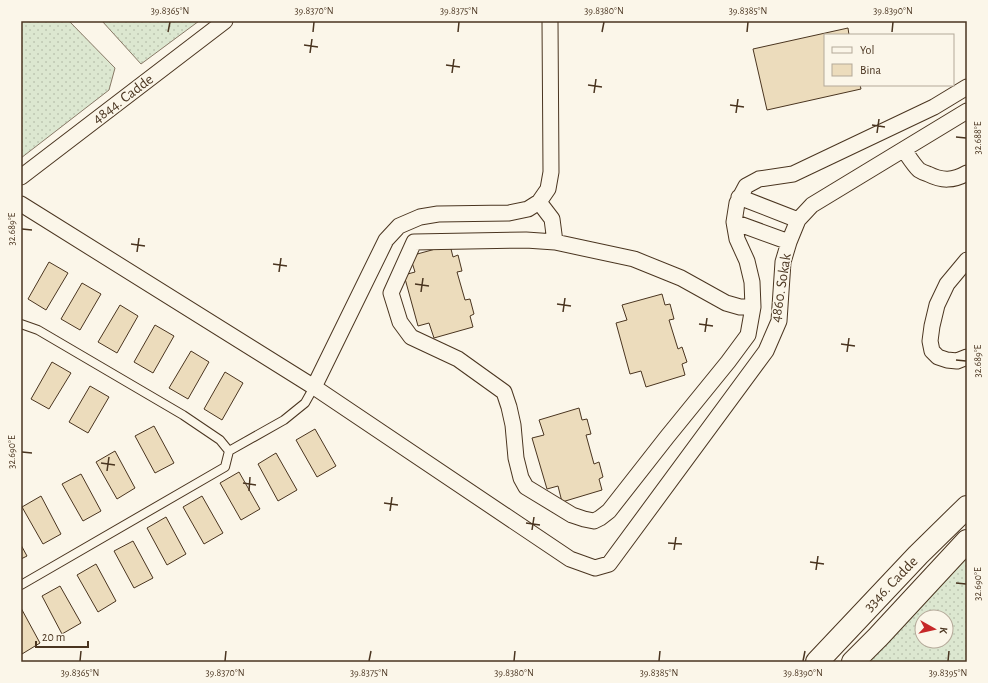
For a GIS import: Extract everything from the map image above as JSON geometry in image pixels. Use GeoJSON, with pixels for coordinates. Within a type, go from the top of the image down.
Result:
{"type":"FeatureCollection","features":[{"type":"Feature","properties":{"kind":"street","name":"4844. Cadde"},"geometry":{"type":"LineString","coordinates":[[21,177],[225,21]]}},
{"type":"Feature","properties":{"kind":"street"},"geometry":{"type":"LineString","coordinates":[[21,204],[314,387],[386,240],[399,226],[420,217],[438,214],[510,213],[528,209],[539,202],[548,189],[551,172],[550,21]]}},
{"type":"Feature","properties":{"kind":"street"},"geometry":{"type":"LineString","coordinates":[[753,307],[740,307],[726,303],[682,278],[634,259],[554,242],[526,240],[414,242],[391,293],[400,322],[410,336],[458,359],[504,392],[513,426],[516,458],[521,478],[526,487],[572,515],[594,521],[609,511],[748,335],[753,307],[752,282],[747,261],[737,239],[734,222],[736,203],[746,186],[759,179],[793,174],[934,106],[967,87]]}},
{"type":"Feature","properties":{"kind":"street","name":"4860. Sokak"},"geometry":{"type":"LineString","coordinates":[[314,387],[570,559],[595,568],[608,564],[766,351],[779,321],[783,262],[798,220],[812,205],[967,111]]}},
{"type":"Feature","properties":{"kind":"street"},"geometry":{"type":"LineString","coordinates":[[904,150],[920,171],[932,176],[942,179],[954,179],[967,173]]}},
{"type":"Feature","properties":{"kind":"street"},"geometry":{"type":"LineString","coordinates":[[739,197],[798,220]]}},
{"type":"Feature","properties":{"kind":"street"},"geometry":{"type":"LineString","coordinates":[[539,202],[552,219],[554,242]]}},
{"type":"Feature","properties":{"kind":"street"},"geometry":{"type":"LineString","coordinates":[[734,222],[789,242]]}},
{"type":"Feature","properties":{"kind":"street"},"geometry":{"type":"LineString","coordinates":[[967,260],[947,284],[937,305],[930,341],[932,351],[938,357],[947,360],[957,360],[967,357]]}},
{"type":"Feature","properties":{"kind":"street","name":"3346. Cadde"},"geometry":{"type":"LineString","coordinates":[[817,662],[913,561],[967,507]]}},
{"type":"Feature","properties":{"kind":"street","name":"3346. Cadde"},"geometry":{"type":"LineString","coordinates":[[853,662],[967,541]]}},
{"type":"Feature","properties":{"kind":"lane"},"geometry":{"type":"LineString","coordinates":[[21,324],[38,330],[183,415],[220,440],[229,451]]}},
{"type":"Feature","properties":{"kind":"lane"},"geometry":{"type":"LineString","coordinates":[[21,586],[225,467],[229,451],[284,420],[305,403],[314,387]]}},
{"type":"Feature","properties":{"kind":"green space"},"geometry":{"type":"Polygon","coordinates":[[[21,21],[69,21],[115,68],[109,90],[21,158],[21,21]]]}},
{"type":"Feature","properties":{"kind":"green space"},"geometry":{"type":"Polygon","coordinates":[[[102,21],[199,21],[141,64],[102,21]]]}},
{"type":"Feature","properties":{"kind":"green space"},"geometry":{"type":"Polygon","coordinates":[[[967,541],[967,662],[856,662],[967,541]]]}},
{"type":"Feature","properties":{"kind":"building"},"geometry":{"type":"Polygon","coordinates":[[[848,28],[849,34],[824,34],[824,86],[860,86],[861,89],[767,110],[753,49],[848,28]]]}},
{"type":"Feature","properties":{"kind":"building"},"geometry":{"type":"Polygon","coordinates":[[[450,245],[453,257],[458,255],[462,271],[457,272],[465,300],[470,299],[474,314],[470,316],[473,327],[434,338],[429,323],[418,326],[404,275],[415,272],[410,256],[450,245]]]}},
{"type":"Feature","properties":{"kind":"building"},"geometry":{"type":"Polygon","coordinates":[[[49,262],[68,273],[46,310],[28,299],[49,262]]]}},
{"type":"Feature","properties":{"kind":"building"},"geometry":{"type":"Polygon","coordinates":[[[82,283],[101,294],[80,330],[61,319],[82,283]]]}},
{"type":"Feature","properties":{"kind":"building"},"geometry":{"type":"Polygon","coordinates":[[[662,294],[665,305],[670,304],[674,319],[669,320],[678,349],[682,347],[687,362],[682,364],[685,375],[646,387],[641,371],[630,374],[616,323],[627,320],[622,305],[662,294]]]}},
{"type":"Feature","properties":{"kind":"building"},"geometry":{"type":"Polygon","coordinates":[[[120,305],[138,316],[117,353],[98,342],[120,305]]]}},
{"type":"Feature","properties":{"kind":"building"},"geometry":{"type":"Polygon","coordinates":[[[155,325],[174,336],[153,373],[134,362],[155,325]]]}},
{"type":"Feature","properties":{"kind":"building"},"geometry":{"type":"Polygon","coordinates":[[[191,351],[209,362],[188,399],[169,388],[191,351]]]}},
{"type":"Feature","properties":{"kind":"building"},"geometry":{"type":"Polygon","coordinates":[[[52,362],[71,373],[49,409],[31,399],[52,362]]]}},
{"type":"Feature","properties":{"kind":"building"},"geometry":{"type":"Polygon","coordinates":[[[225,372],[243,383],[222,420],[204,409],[225,372]]]}},
{"type":"Feature","properties":{"kind":"building"},"geometry":{"type":"Polygon","coordinates":[[[90,386],[109,397],[88,433],[69,422],[90,386]]]}},
{"type":"Feature","properties":{"kind":"building"},"geometry":{"type":"Polygon","coordinates":[[[579,408],[582,420],[587,419],[591,434],[586,435],[594,464],[599,462],[603,477],[599,479],[602,490],[562,502],[558,486],[547,489],[532,438],[544,435],[539,420],[579,408]]]}},
{"type":"Feature","properties":{"kind":"building"},"geometry":{"type":"Polygon","coordinates":[[[154,426],[174,463],[155,473],[135,436],[154,426]]]}},
{"type":"Feature","properties":{"kind":"building"},"geometry":{"type":"Polygon","coordinates":[[[315,429],[336,466],[317,477],[296,440],[315,429]]]}},
{"type":"Feature","properties":{"kind":"building"},"geometry":{"type":"Polygon","coordinates":[[[115,451],[135,488],[117,499],[96,462],[115,451]]]}},
{"type":"Feature","properties":{"kind":"building"},"geometry":{"type":"Polygon","coordinates":[[[276,453],[297,490],[278,501],[258,464],[276,453]]]}},
{"type":"Feature","properties":{"kind":"building"},"geometry":{"type":"Polygon","coordinates":[[[239,472],[260,509],[241,520],[220,483],[239,472]]]}},
{"type":"Feature","properties":{"kind":"building"},"geometry":{"type":"Polygon","coordinates":[[[81,474],[101,511],[83,521],[62,484],[81,474]]]}},
{"type":"Feature","properties":{"kind":"building"},"geometry":{"type":"Polygon","coordinates":[[[41,496],[61,534],[43,544],[22,507],[41,496]]]}},
{"type":"Feature","properties":{"kind":"building"},"geometry":{"type":"Polygon","coordinates":[[[202,496],[223,533],[204,544],[183,507],[202,496]]]}},
{"type":"Feature","properties":{"kind":"building"},"geometry":{"type":"Polygon","coordinates":[[[166,517],[186,554],[167,565],[147,528],[166,517]]]}},
{"type":"Feature","properties":{"kind":"building"},"geometry":{"type":"Polygon","coordinates":[[[133,541],[153,578],[134,588],[114,551],[133,541]]]}},
{"type":"Feature","properties":{"kind":"building"},"geometry":{"type":"Polygon","coordinates":[[[21,545],[27,556],[21,559],[21,545]]]}},
{"type":"Feature","properties":{"kind":"building"},"geometry":{"type":"Polygon","coordinates":[[[96,564],[116,601],[98,612],[77,575],[96,564]]]}},
{"type":"Feature","properties":{"kind":"building"},"geometry":{"type":"Polygon","coordinates":[[[60,586],[81,623],[62,634],[42,596],[60,586]]]}},
{"type":"Feature","properties":{"kind":"building"},"geometry":{"type":"Polygon","coordinates":[[[21,608],[40,643],[22,654],[21,652],[21,608]]]}}]}
